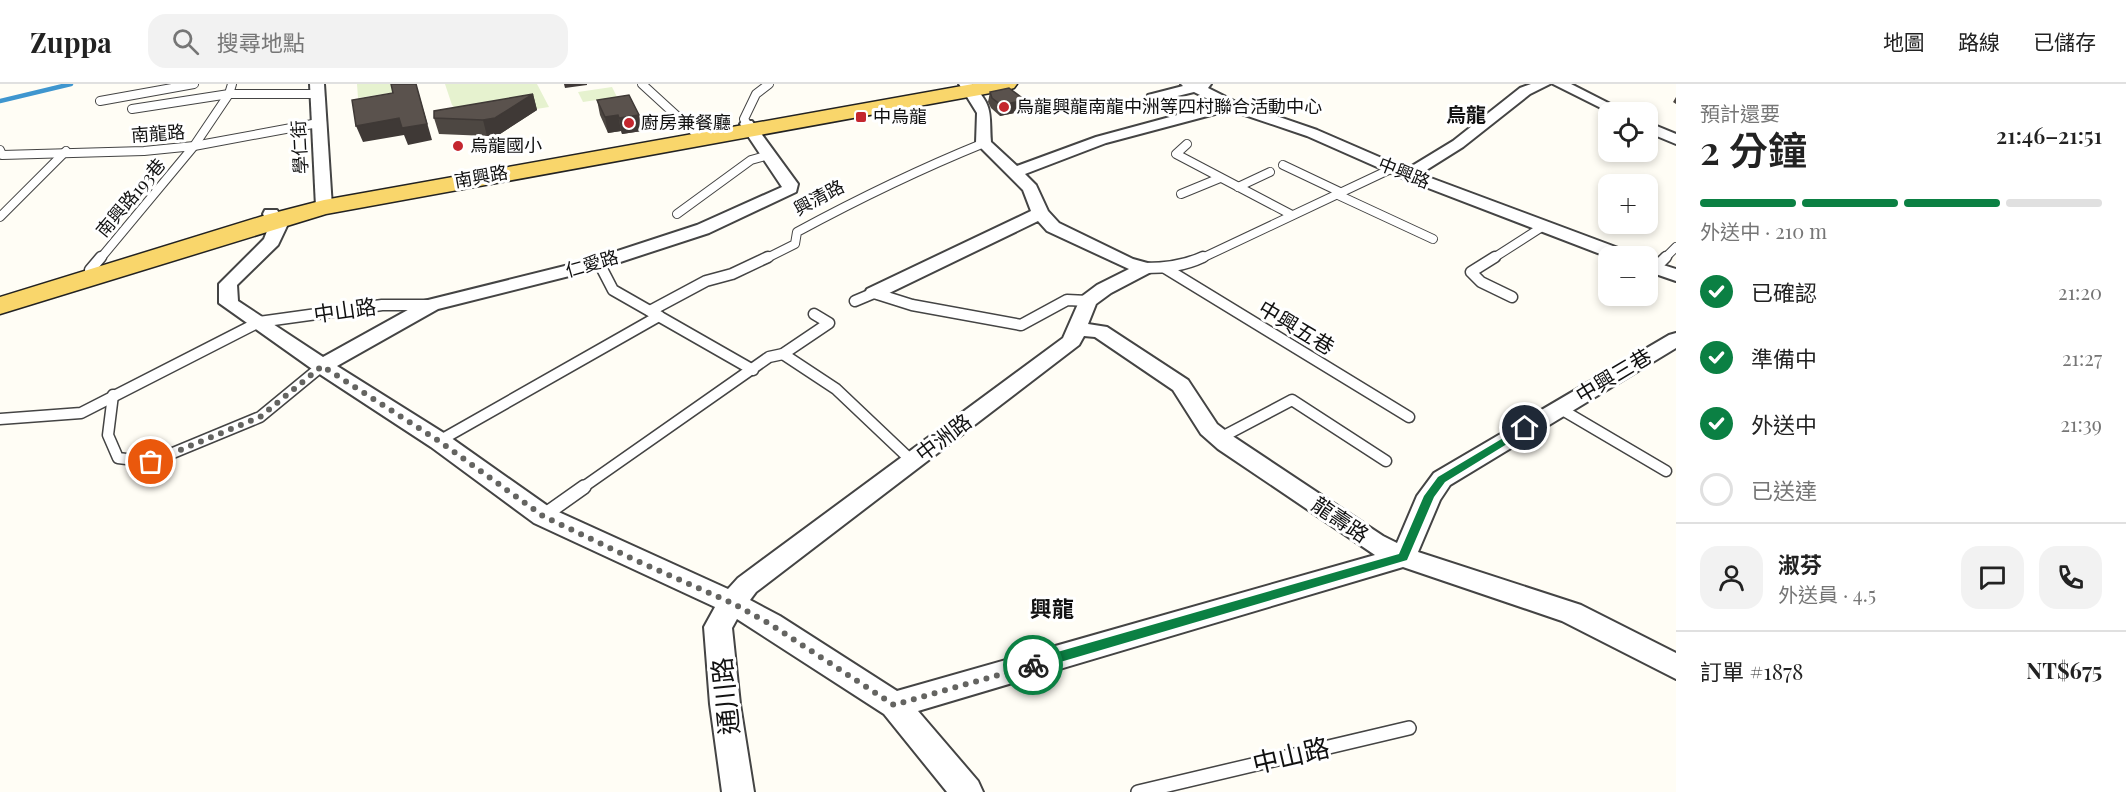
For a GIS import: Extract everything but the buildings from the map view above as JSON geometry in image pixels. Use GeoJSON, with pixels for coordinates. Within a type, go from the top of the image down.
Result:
{"type":"FeatureCollection","features":[{"type":"Feature","properties":{"kind":"main road","name":"南興路"},"geometry":{"type":"LineString","coordinates":[[0,297],[324,203],[969,87],[1006,84]]}},
{"type":"Feature","properties":{"kind":"main road","name":"南興路"},"geometry":{"type":"LineString","coordinates":[[0,306],[273,217]]}},
{"type":"Feature","properties":{"kind":"street"},"geometry":{"type":"LineString","coordinates":[[1401,172],[1467,137],[1525,91],[1543,84]]}},
{"type":"Feature","properties":{"kind":"street"},"geometry":{"type":"LineString","coordinates":[[1560,84],[1598,102]]}},
{"type":"Feature","properties":{"kind":"street"},"geometry":{"type":"LineString","coordinates":[[1153,98],[1197,85]]}},
{"type":"Feature","properties":{"kind":"street","name":"中興路"},"geometry":{"type":"LineString","coordinates":[[1197,85],[1231,105],[1312,133],[1401,172],[1598,247]]}},
{"type":"Feature","properties":{"kind":"street"},"geometry":{"type":"LineString","coordinates":[[969,87],[984,114],[982,133],[984,142],[1030,188],[1040,213],[1053,227],[1127,263],[1155,268]]}},
{"type":"Feature","properties":{"kind":"street","name":"學仁街"},"geometry":{"type":"LineString","coordinates":[[317,89],[324,203]]}},
{"type":"Feature","properties":{"kind":"street"},"geometry":{"type":"LineString","coordinates":[[1014,173],[1101,140],[1231,105]]}},
{"type":"Feature","properties":{"kind":"street","name":"仁愛路"},"geometry":{"type":"LineString","coordinates":[[322,366],[431,306],[599,263],[703,229],[790,189],[790,184],[749,126]]}},
{"type":"Feature","properties":{"kind":"street"},"geometry":{"type":"LineString","coordinates":[[1658,131],[1676,140]]}},
{"type":"Feature","properties":{"kind":"street"},"geometry":{"type":"LineString","coordinates":[[874,293],[1040,213]]}},
{"type":"Feature","properties":{"kind":"street","name":"中山路"},"geometry":{"type":"LineString","coordinates":[[273,217],[278,226],[272,241],[228,284],[230,303],[322,366],[439,441],[543,516],[732,603],[770,624],[894,705],[967,792]]}},
{"type":"Feature","properties":{"kind":"street"},"geometry":{"type":"LineString","coordinates":[[1088,301],[1104,289],[1155,268]]}},
{"type":"Feature","properties":{"kind":"street"},"geometry":{"type":"LineString","coordinates":[[1658,269],[1676,275]]}},
{"type":"Feature","properties":{"kind":"street","name":"中洲路"},"geometry":{"type":"LineString","coordinates":[[732,603],[747,585],[1071,341],[1088,301]]}},
{"type":"Feature","properties":{"kind":"street","name":"龍壽路"},"geometry":{"type":"LineString","coordinates":[[1076,330],[1100,331],[1181,385],[1209,429],[1374,543],[1403,557],[1571,614],[1676,667]]}},
{"type":"Feature","properties":{"kind":"street","name":"中興三巷"},"geometry":{"type":"LineString","coordinates":[[1403,557],[1429,496],[1442,479],[1676,339]]}},
{"type":"Feature","properties":{"kind":"street"},"geometry":{"type":"LineString","coordinates":[[894,705],[1403,557]]}},
{"type":"Feature","properties":{"kind":"street","name":"通川路"},"geometry":{"type":"LineString","coordinates":[[732,603],[718,627],[724,704],[738,792]]}},
{"type":"Feature","properties":{"kind":"lane"},"geometry":{"type":"LineString","coordinates":[[100,101],[194,84]]}},
{"type":"Feature","properties":{"kind":"lane","name":"南興路193巷"},"geometry":{"type":"LineString","coordinates":[[90,270],[194,146],[229,94],[232,84]]}},
{"type":"Feature","properties":{"kind":"lane"},"geometry":{"type":"LineString","coordinates":[[642,84],[699,136]]}},
{"type":"Feature","properties":{"kind":"lane"},"geometry":{"type":"LineString","coordinates":[[749,126],[744,119],[756,94],[769,84]]}},
{"type":"Feature","properties":{"kind":"lane"},"geometry":{"type":"LineString","coordinates":[[132,109],[229,94],[317,89]]}},
{"type":"Feature","properties":{"kind":"lane","name":"南龍路"},"geometry":{"type":"LineString","coordinates":[[0,149],[2,155],[66,151],[144,151],[194,146],[318,123]]}},
{"type":"Feature","properties":{"kind":"lane"},"geometry":{"type":"LineString","coordinates":[[0,141],[0,149]]}},
{"type":"Feature","properties":{"kind":"lane","name":"興清路"},"geometry":{"type":"LineString","coordinates":[[654,314],[706,281],[732,274],[795,244],[797,232],[840,208],[924,167],[984,142]]}},
{"type":"Feature","properties":{"kind":"lane"},"geometry":{"type":"LineString","coordinates":[[1187,144],[1176,154],[1292,215]]}},
{"type":"Feature","properties":{"kind":"lane"},"geometry":{"type":"LineString","coordinates":[[0,217],[66,151]]}},
{"type":"Feature","properties":{"kind":"lane"},"geometry":{"type":"LineString","coordinates":[[677,214],[751,160],[769,155]]}},
{"type":"Feature","properties":{"kind":"lane"},"geometry":{"type":"LineString","coordinates":[[1283,165],[1433,239]]}},
{"type":"Feature","properties":{"kind":"lane"},"geometry":{"type":"LineString","coordinates":[[1238,187],[1270,172]]}},
{"type":"Feature","properties":{"kind":"lane"},"geometry":{"type":"LineString","coordinates":[[1155,268],[1188,264],[1338,193],[1401,172]]}},
{"type":"Feature","properties":{"kind":"lane"},"geometry":{"type":"LineString","coordinates":[[1181,194],[1220,178]]}},
{"type":"Feature","properties":{"kind":"lane"},"geometry":{"type":"LineString","coordinates":[[1512,297],[1481,282],[1471,272],[1542,227]]}},
{"type":"Feature","properties":{"kind":"lane"},"geometry":{"type":"LineString","coordinates":[[1658,261],[1676,247]]}},
{"type":"Feature","properties":{"kind":"lane"},"geometry":{"type":"LineString","coordinates":[[599,263],[613,290],[753,370]]}},
{"type":"Feature","properties":{"kind":"lane","name":"中興五巷"},"geometry":{"type":"LineString","coordinates":[[1155,268],[1409,417]]}},
{"type":"Feature","properties":{"kind":"lane"},"geometry":{"type":"LineString","coordinates":[[855,302],[874,293],[912,305],[1021,325],[1067,300],[1088,301]]}},
{"type":"Feature","properties":{"kind":"lane","name":"中山路"},"geometry":{"type":"LineString","coordinates":[[0,419],[81,413],[259,322],[382,305],[431,306]]}},
{"type":"Feature","properties":{"kind":"lane"},"geometry":{"type":"LineString","coordinates":[[439,441],[654,314]]}},
{"type":"Feature","properties":{"kind":"lane"},"geometry":{"type":"LineString","coordinates":[[543,516],[769,357],[783,354],[829,323],[814,315]]}},
{"type":"Feature","properties":{"kind":"lane"},"geometry":{"type":"LineString","coordinates":[[783,354],[836,389],[913,462]]}},
{"type":"Feature","properties":{"kind":"lane"},"geometry":{"type":"LineString","coordinates":[[113,395],[108,435],[118,458],[151,462],[260,417],[322,366]]}},
{"type":"Feature","properties":{"kind":"lane"},"geometry":{"type":"LineString","coordinates":[[1220,438],[1292,400],[1386,461]]}},
{"type":"Feature","properties":{"kind":"lane"},"geometry":{"type":"LineString","coordinates":[[1559,408],[1666,471]]}},
{"type":"Feature","properties":{"kind":"lane","name":"中山路"},"geometry":{"type":"LineString","coordinates":[[1138,792],[1409,728]]}},
{"type":"Feature","properties":{"kind":"green space"},"geometry":{"type":"Polygon","coordinates":[[[357,84],[414,84],[415,89],[358,98],[357,84]]]}},
{"type":"Feature","properties":{"kind":"green space"},"geometry":{"type":"Polygon","coordinates":[[[445,84],[537,84],[549,107],[530,110],[456,109],[452,105],[445,84]]]}},
{"type":"Feature","properties":{"kind":"green space"},"geometry":{"type":"Polygon","coordinates":[[[612,87],[617,97],[583,102],[578,92],[612,87]]]}},
{"type":"Feature","properties":{"kind":"waterway"},"geometry":{"type":"LineString","coordinates":[[0,101],[71,84]]}},
{"type":"Feature","properties":{"kind":"way so far"},"geometry":{"type":"LineString","coordinates":[[151,462],[260,417],[322,366],[439,441],[543,516],[732,603],[770,624],[894,705],[1033,665]]}},
{"type":"Feature","properties":{"kind":"place","name":"烏龍興龍南龍中洲等四村聯合活動中心"},"geometry":{"type":"Point","coordinates":[1004,107]}},
{"type":"Feature","properties":{"kind":"place","name":"中烏龍"},"geometry":{"type":"Point","coordinates":[861,117]}},
{"type":"Feature","properties":{"kind":"place","name":"廚房兼餐廳"},"geometry":{"type":"Point","coordinates":[629,123]}},
{"type":"Feature","properties":{"kind":"place","name":"烏龍國小"},"geometry":{"type":"Point","coordinates":[458,146]}},
{"type":"Feature","properties":{"kind":"district","name":"烏龍"},"geometry":{"type":"Point","coordinates":[1466,115]}},
{"type":"Feature","properties":{"kind":"district","name":"興龍"},"geometry":{"type":"Point","coordinates":[1052,609]}},
{"type":"Feature","properties":{"kind":"route"},"geometry":{"type":"LineString","coordinates":[[1033,665],[1403,557],[1429,496],[1442,479],[1525,428]]}}]}
